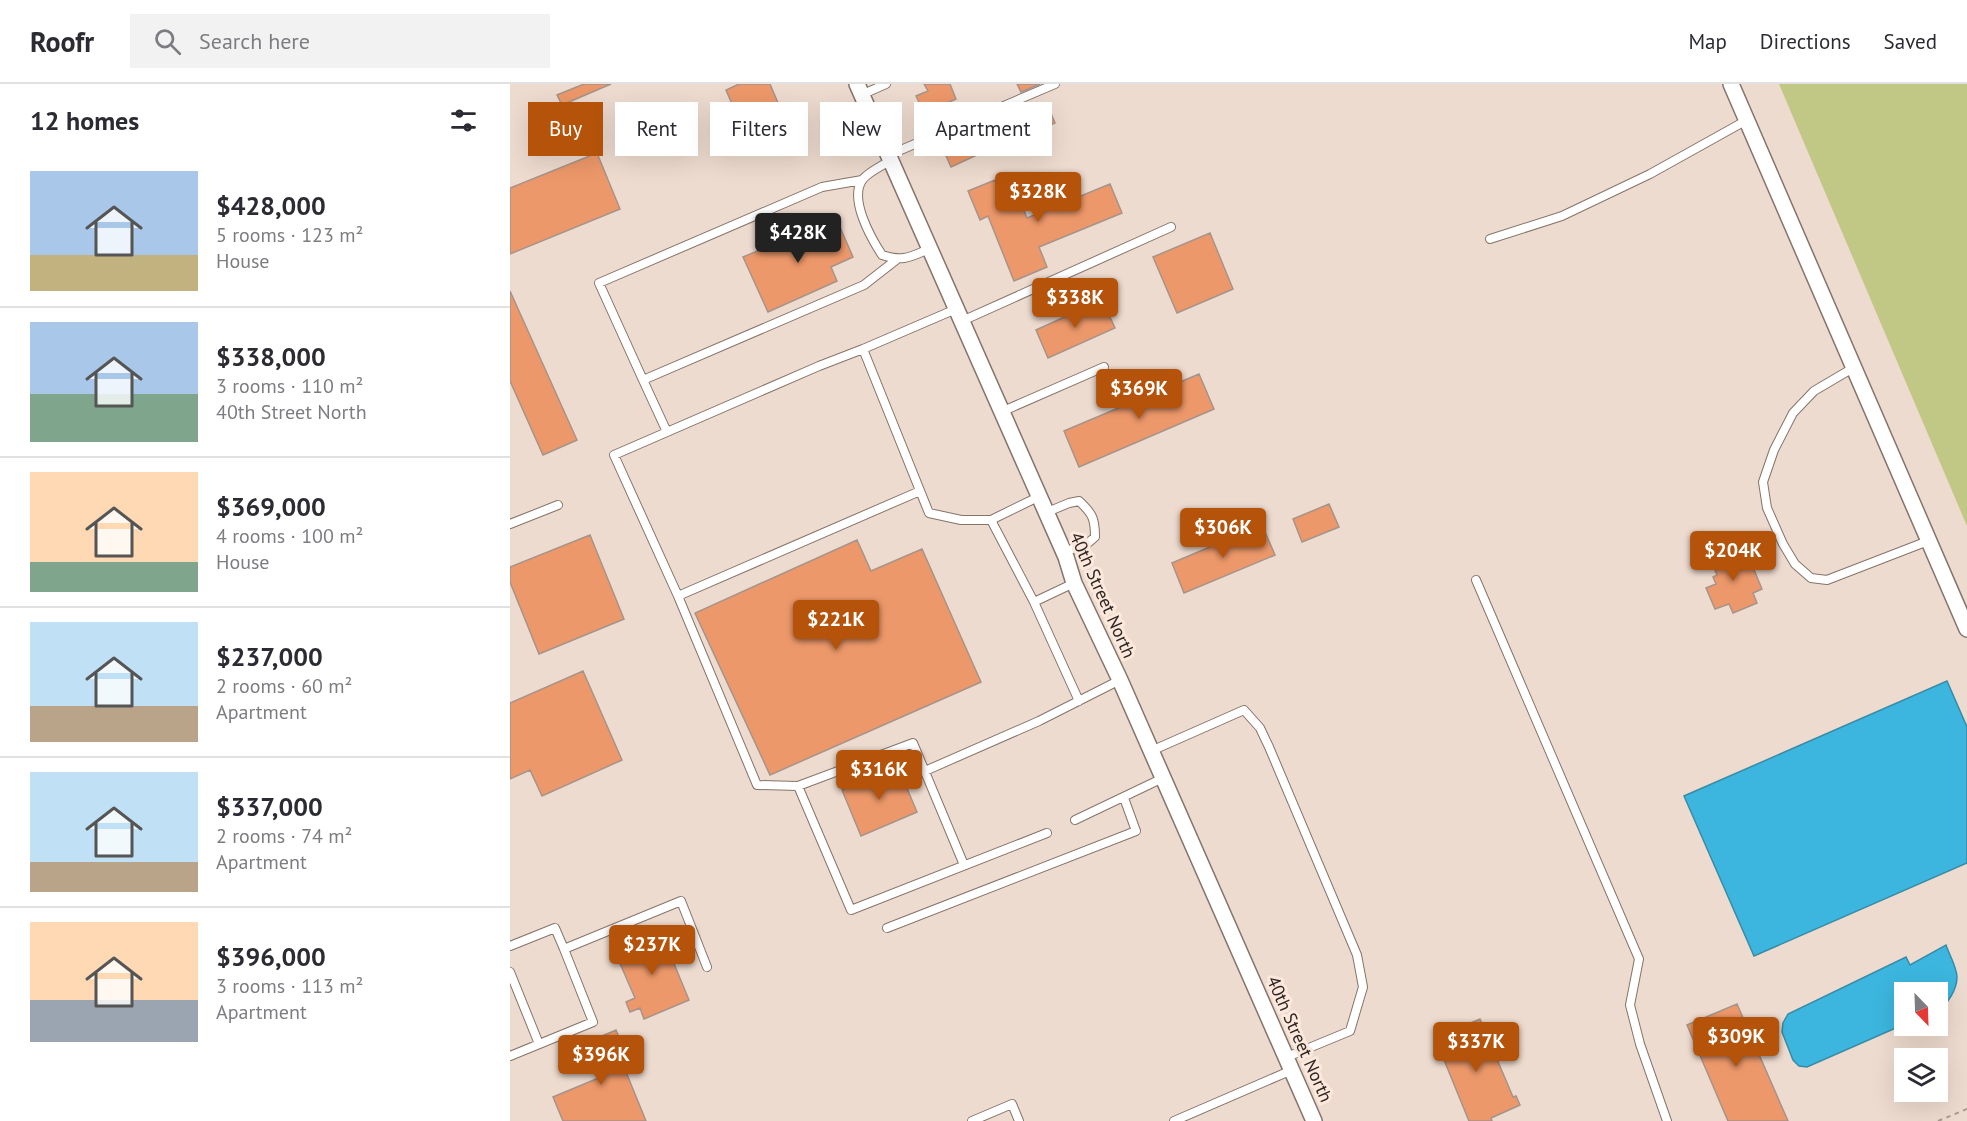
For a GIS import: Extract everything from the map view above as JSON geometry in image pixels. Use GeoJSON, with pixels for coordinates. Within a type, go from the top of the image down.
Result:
{"type":"FeatureCollection","features":[{"type":"Feature","properties":{"kind":"street"},"geometry":{"type":"LineString","coordinates":[[1731,84],[1967,629]]}},
{"type":"Feature","properties":{"kind":"street","name":"40th Street North"},"geometry":{"type":"LineString","coordinates":[[859,89],[1064,552],[1074,583],[1120,680],[1314,1121]]}},
{"type":"Feature","properties":{"kind":"lane"},"geometry":{"type":"LineString","coordinates":[[859,89],[886,84]]}},
{"type":"Feature","properties":{"kind":"lane"},"geometry":{"type":"LineString","coordinates":[[667,432],[599,283],[822,187],[862,180],[890,158],[1055,84]]}},
{"type":"Feature","properties":{"kind":"lane"},"geometry":{"type":"LineString","coordinates":[[1490,239],[1562,216],[1650,174],[1747,120]]}},
{"type":"Feature","properties":{"kind":"lane"},"geometry":{"type":"LineString","coordinates":[[862,180],[858,192],[858,204],[874,242],[882,255],[896,260]]}},
{"type":"Feature","properties":{"kind":"lane"},"geometry":{"type":"LineString","coordinates":[[964,865],[914,743],[798,786],[757,786],[678,596],[614,455],[819,366],[959,315],[1171,227]]}},
{"type":"Feature","properties":{"kind":"lane"},"geometry":{"type":"LineString","coordinates":[[643,380],[864,285],[896,260],[908,258],[929,249]]}},
{"type":"Feature","properties":{"kind":"lane"},"geometry":{"type":"LineString","coordinates":[[863,349],[929,513],[961,520],[992,520],[1038,497]]}},
{"type":"Feature","properties":{"kind":"lane"},"geometry":{"type":"LineString","coordinates":[[1001,412],[1104,367]]}},
{"type":"Feature","properties":{"kind":"lane"},"geometry":{"type":"LineString","coordinates":[[1853,368],[1814,391],[1793,413],[1774,450],[1763,482],[1767,508],[1796,564],[1811,578],[1827,580],[1928,541]]}},
{"type":"Feature","properties":{"kind":"lane"},"geometry":{"type":"LineString","coordinates":[[678,596],[920,491]]}},
{"type":"Feature","properties":{"kind":"lane"},"geometry":{"type":"LineString","coordinates":[[1046,513],[1069,502],[1080,501],[1089,510],[1095,522],[1095,537],[1088,543],[1064,552]]}},
{"type":"Feature","properties":{"kind":"lane"},"geometry":{"type":"LineString","coordinates":[[510,524],[558,505]]}},
{"type":"Feature","properties":{"kind":"lane"},"geometry":{"type":"LineString","coordinates":[[992,520],[1034,602],[1079,701]]}},
{"type":"Feature","properties":{"kind":"lane"},"geometry":{"type":"LineString","coordinates":[[1476,580],[1639,959],[1629,1005],[1667,1121]]}},
{"type":"Feature","properties":{"kind":"lane"},"geometry":{"type":"LineString","coordinates":[[1034,602],[1074,583]]}},
{"type":"Feature","properties":{"kind":"lane"},"geometry":{"type":"LineString","coordinates":[[925,771],[1039,721],[1120,680]]}},
{"type":"Feature","properties":{"kind":"lane"},"geometry":{"type":"LineString","coordinates":[[1151,751],[1244,710],[1260,728],[1269,747],[1357,955],[1363,987],[1350,1031],[1290,1064],[1174,1121]]}},
{"type":"Feature","properties":{"kind":"lane"},"geometry":{"type":"LineString","coordinates":[[1075,820],[1163,778]]}},
{"type":"Feature","properties":{"kind":"lane"},"geometry":{"type":"LineString","coordinates":[[798,786],[851,910],[1047,833]]}},
{"type":"Feature","properties":{"kind":"lane"},"geometry":{"type":"LineString","coordinates":[[887,928],[1136,831],[1124,798]]}},
{"type":"Feature","properties":{"kind":"lane"},"geometry":{"type":"LineString","coordinates":[[564,949],[681,901],[707,967]]}},
{"type":"Feature","properties":{"kind":"lane"},"geometry":{"type":"LineString","coordinates":[[510,946],[555,928],[593,1022],[510,1056]]}},
{"type":"Feature","properties":{"kind":"lane"},"geometry":{"type":"LineString","coordinates":[[510,972],[539,1044]]}},
{"type":"Feature","properties":{"kind":"lane"},"geometry":{"type":"LineString","coordinates":[[972,1121],[1012,1104],[1019,1121]]}},
{"type":"Feature","properties":{"kind":"path"},"geometry":{"type":"LineString","coordinates":[[1938,1121],[1967,1109]]}},
{"type":"Feature","properties":{"kind":"green space"},"geometry":{"type":"Polygon","coordinates":[[[1779,84],[1967,84],[1967,526],[1779,84]]]}},
{"type":"Feature","properties":{"kind":"water"},"geometry":{"type":"Polygon","coordinates":[[[1947,681],[1967,727],[1967,863],[1754,956],[1684,796],[1947,681]]]}},
{"type":"Feature","properties":{"kind":"water"},"geometry":{"type":"Polygon","coordinates":[[[1946,945],[1957,973],[1954,991],[1948,1000],[1948,982],[1894,982],[1894,1029],[1807,1067],[1799,1066],[1793,1060],[1782,1032],[1783,1023],[1788,1014],[1906,957],[1910,965],[1946,945]]]}},
{"type":"Feature","properties":{"kind":"building"},"geometry":{"type":"Polygon","coordinates":[[[584,84],[611,84],[569,102],[560,102],[557,95],[584,84]]]}},
{"type":"Feature","properties":{"kind":"building"},"geometry":{"type":"Polygon","coordinates":[[[739,84],[770,84],[778,102],[731,102],[726,90],[739,84]]]}},
{"type":"Feature","properties":{"kind":"building"},"geometry":{"type":"Polygon","coordinates":[[[924,84],[950,84],[956,99],[949,102],[919,102],[916,96],[928,91],[924,84]]]}},
{"type":"Feature","properties":{"kind":"building"},"geometry":{"type":"Polygon","coordinates":[[[1017,84],[1040,84],[1021,92],[1017,84]]]}},
{"type":"Feature","properties":{"kind":"building"},"geometry":{"type":"Polygon","coordinates":[[[590,156],[598,156],[620,209],[510,254],[510,188],[590,156]]]}},
{"type":"Feature","properties":{"kind":"building"},"geometry":{"type":"Polygon","coordinates":[[[946,156],[975,156],[951,167],[946,156]]]}},
{"type":"Feature","properties":{"kind":"building"},"geometry":{"type":"Polygon","coordinates":[[[995,180],[1000,192],[1014,186],[1027,218],[1110,184],[1122,213],[1039,247],[1047,267],[1014,281],[988,216],[980,220],[968,191],[995,180]]]}},
{"type":"Feature","properties":{"kind":"building"},"geometry":{"type":"Polygon","coordinates":[[[836,218],[853,257],[831,267],[837,281],[768,312],[743,257],[836,218]]]}},
{"type":"Feature","properties":{"kind":"building"},"geometry":{"type":"Polygon","coordinates":[[[1210,233],[1233,289],[1177,313],[1153,257],[1210,233]]]}},
{"type":"Feature","properties":{"kind":"building"},"geometry":{"type":"Polygon","coordinates":[[[510,291],[577,440],[543,455],[510,381],[510,291]]]}},
{"type":"Feature","properties":{"kind":"building"},"geometry":{"type":"Polygon","coordinates":[[[1102,300],[1115,328],[1048,358],[1036,330],[1102,300]]]}},
{"type":"Feature","properties":{"kind":"building"},"geometry":{"type":"Polygon","coordinates":[[[1199,374],[1214,409],[1079,467],[1064,431],[1199,374]]]}},
{"type":"Feature","properties":{"kind":"building"},"geometry":{"type":"Polygon","coordinates":[[[1329,504],[1339,527],[1302,542],[1293,519],[1329,504]]]}},
{"type":"Feature","properties":{"kind":"building"},"geometry":{"type":"Polygon","coordinates":[[[1262,525],[1275,555],[1184,593],[1172,563],[1262,525]]]}},
{"type":"Feature","properties":{"kind":"building"},"geometry":{"type":"Polygon","coordinates":[[[590,535],[624,619],[539,654],[510,582],[510,567],[590,535]]]}},
{"type":"Feature","properties":{"kind":"building"},"geometry":{"type":"Polygon","coordinates":[[[857,540],[871,571],[922,549],[981,682],[770,775],[695,613],[857,540]]]}},
{"type":"Feature","properties":{"kind":"building"},"geometry":{"type":"Polygon","coordinates":[[[1732,546],[1740,565],[1750,560],[1762,589],[1753,593],[1757,603],[1733,613],[1729,604],[1715,609],[1706,588],[1716,584],[1713,577],[1717,575],[1709,556],[1732,546]]]}},
{"type":"Feature","properties":{"kind":"building"},"geometry":{"type":"Polygon","coordinates":[[[583,671],[622,760],[542,796],[530,770],[510,779],[510,703],[583,671]]]}},
{"type":"Feature","properties":{"kind":"building"},"geometry":{"type":"Polygon","coordinates":[[[898,767],[917,812],[861,836],[842,790],[898,767]]]}},
{"type":"Feature","properties":{"kind":"building"},"geometry":{"type":"Polygon","coordinates":[[[661,932],[689,1000],[644,1019],[640,1008],[630,1012],[626,1002],[635,998],[615,952],[661,932]]]}},
{"type":"Feature","properties":{"kind":"building"},"geometry":{"type":"Polygon","coordinates":[[[1737,1004],[1788,1121],[1728,1121],[1687,1025],[1737,1004]]]}},
{"type":"Feature","properties":{"kind":"building"},"geometry":{"type":"Polygon","coordinates":[[[1480,1019],[1513,1097],[1516,1096],[1520,1105],[1491,1118],[1492,1121],[1469,1121],[1435,1038],[1480,1019]]]}},
{"type":"Feature","properties":{"kind":"building"},"geometry":{"type":"Polygon","coordinates":[[[616,1030],[623,1047],[617,1050],[646,1121],[563,1121],[553,1097],[601,1077],[593,1056],[573,1064],[566,1047],[586,1039],[588,1042],[616,1030]]]}}]}
